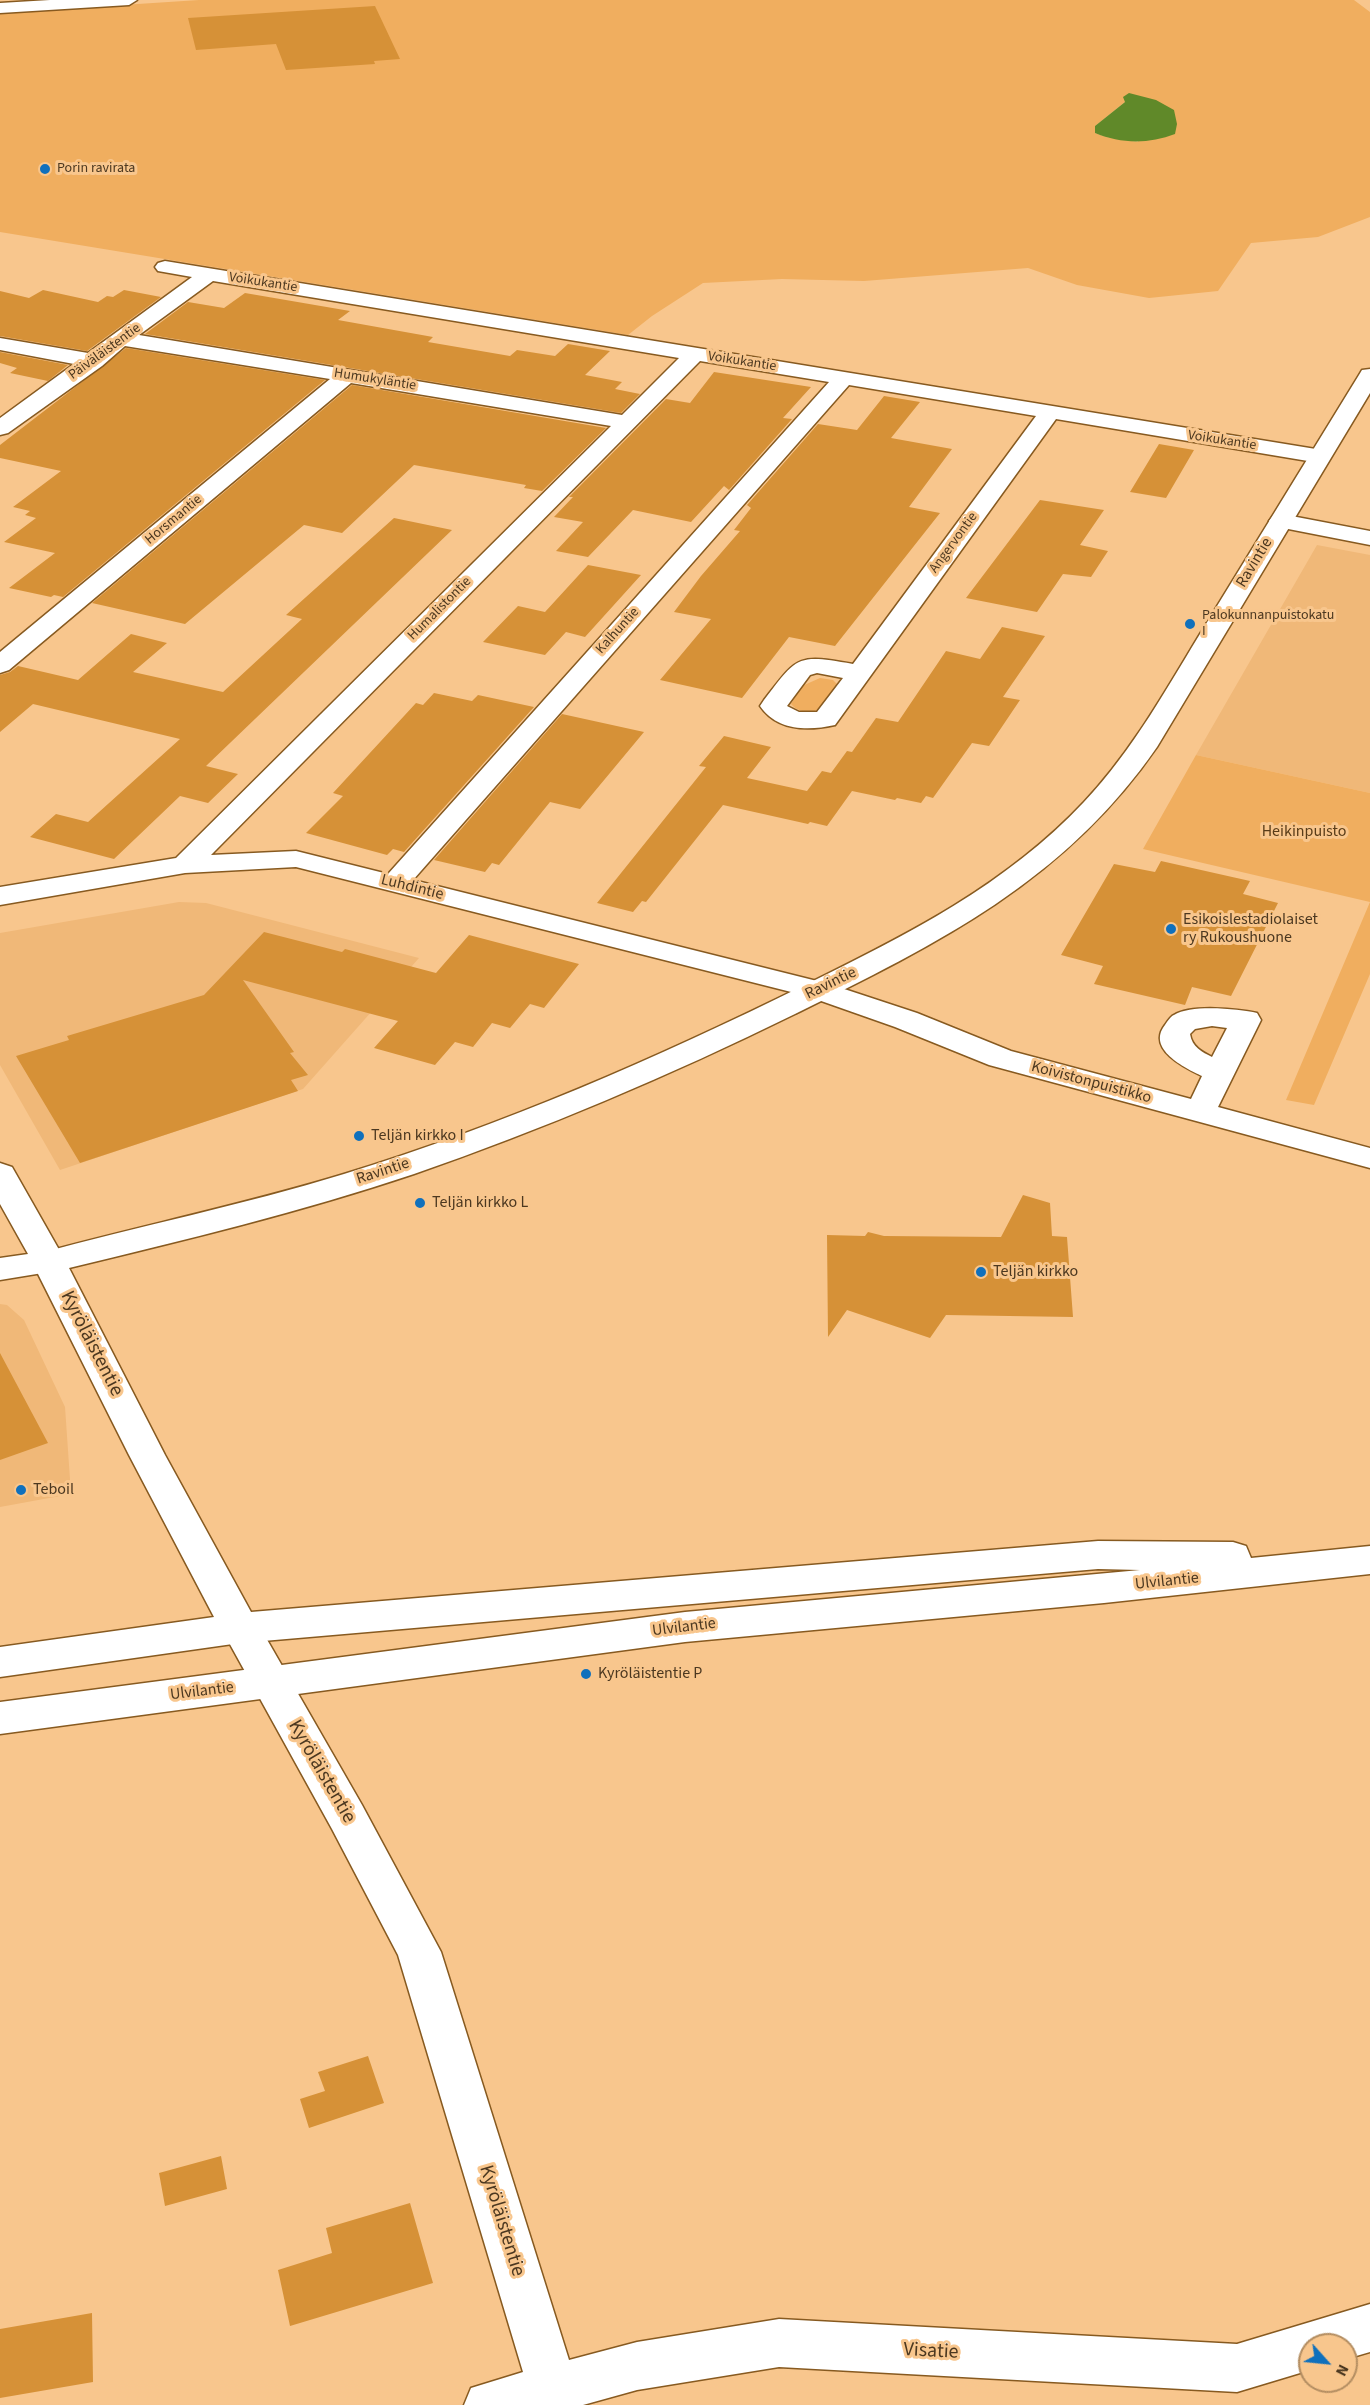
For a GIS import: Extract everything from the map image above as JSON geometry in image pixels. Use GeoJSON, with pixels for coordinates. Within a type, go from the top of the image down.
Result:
{"type":"FeatureCollection","features":[{"type":"Feature","properties":{"kind":"street"},"geometry":{"type":"LineString","coordinates":[[0,8],[129,0]]}},
{"type":"Feature","properties":{"kind":"street","name":"Voikukantie"},"geometry":{"type":"LineString","coordinates":[[165,267],[1320,456]]}},
{"type":"Feature","properties":{"kind":"street","name":"Päiväläistentie"},"geometry":{"type":"LineString","coordinates":[[0,428],[124,339],[209,274]]}},
{"type":"Feature","properties":{"kind":"street","name":"Humukyläntie"},"geometry":{"type":"LineString","coordinates":[[124,339],[626,422]]}},
{"type":"Feature","properties":{"kind":"street"},"geometry":{"type":"LineString","coordinates":[[0,344],[94,361]]}},
{"type":"Feature","properties":{"kind":"street","name":"Humalistontie"},"geometry":{"type":"LineString","coordinates":[[185,865],[695,354]]}},
{"type":"Feature","properties":{"kind":"street","name":"Horsmantie"},"geometry":{"type":"LineString","coordinates":[[0,665],[348,375]]}},
{"type":"Feature","properties":{"kind":"street","name":"Ravintie"},"geometry":{"type":"LineString","coordinates":[[0,1269],[49,1262],[212,1222],[402,1166],[649,1071],[888,957],[937,930],[1037,859],[1077,826],[1126,773],[1370,375]]}},
{"type":"Feature","properties":{"kind":"street","name":"Kalhuntie"},"geometry":{"type":"LineString","coordinates":[[394,883],[843,379]]}},
{"type":"Feature","properties":{"kind":"street","name":"Angervontie"},"geometry":{"type":"LineString","coordinates":[[858,674],[1049,413]]}},
{"type":"Feature","properties":{"kind":"street"},"geometry":{"type":"LineString","coordinates":[[1281,521],[1370,538]]}},
{"type":"Feature","properties":{"kind":"street","name":"Luhdintie"},"geometry":{"type":"LineString","coordinates":[[0,896],[185,865],[296,859],[818,990]]}},
{"type":"Feature","properties":{"kind":"street","name":"Koivistonpuistikko"},"geometry":{"type":"LineString","coordinates":[[818,990],[906,1020],[1000,1058],[1370,1158]]}},
{"type":"Feature","properties":{"kind":"street"},"geometry":{"type":"LineString","coordinates":[[1200,1112],[1221,1073]]}},
{"type":"Feature","properties":{"kind":"street","name":"Kyröläistentie"},"geometry":{"type":"LineString","coordinates":[[0,1174],[49,1262],[147,1455],[240,1628],[347,1817],[419,1952],[555,2397]]}},
{"type":"Feature","properties":{"kind":"street","name":"Ulvilantie"},"geometry":{"type":"LineString","coordinates":[[0,1662],[240,1628],[1098,1556],[1370,1558]]}},
{"type":"Feature","properties":{"kind":"street","name":"Ulvilantie"},"geometry":{"type":"LineString","coordinates":[[0,1718],[685,1627],[1104,1588],[1370,1558]]}},
{"type":"Feature","properties":{"kind":"street","name":"Visatie"},"geometry":{"type":"LineString","coordinates":[[1353,2333],[1370,2328]]}},
{"type":"Feature","properties":{"kind":"street","name":"Visatie"},"geometry":{"type":"LineString","coordinates":[[489,2405],[555,2397],[637,2366],[779,2343],[1237,2368],[1298,2349]]}},
{"type":"Feature","properties":{"kind":"shaded area"},"geometry":{"type":"Polygon","coordinates":[[[1129,93],[1156,100],[1174,110],[1177,124],[1175,134],[1155,140],[1125,141],[1095,133],[1095,126],[1125,102],[1123,97],[1129,93]]]}},
{"type":"Feature","properties":{"kind":"shaded area"},"geometry":{"type":"Polygon","coordinates":[[[1317,545],[1370,555],[1370,793],[1196,755],[1317,545]]]}},
{"type":"Feature","properties":{"kind":"shaded area"},"geometry":{"type":"Polygon","coordinates":[[[179,902],[206,903],[419,958],[303,1089],[60,1170],[0,1065],[0,933],[179,902]]]}},
{"type":"Feature","properties":{"kind":"shaded area"},"geometry":{"type":"Polygon","coordinates":[[[0,1304],[7,1305],[24,1320],[65,1407],[71,1494],[0,1507],[0,1304]]]}},
{"type":"Feature","properties":{"kind":"green space"},"geometry":{"type":"Polygon","coordinates":[[[199,0],[1354,0],[1370,12],[1370,217],[1318,237],[1251,243],[1218,291],[1149,298],[1077,285],[1028,268],[864,281],[782,279],[703,283],[652,316],[628,335],[0,232],[0,13],[199,0]],[[1126,101],[1095,126],[1095,133],[1138,142],[1126,101]]]}},
{"type":"Feature","properties":{"kind":"green space"},"geometry":{"type":"Polygon","coordinates":[[[820,678],[833,680],[838,685],[828,703],[824,707],[809,712],[795,708],[791,704],[802,686],[820,678]]]}},
{"type":"Feature","properties":{"kind":"green space","name":"Heikinpuisto"},"geometry":{"type":"Polygon","coordinates":[[[1196,755],[1370,793],[1370,902],[1143,849],[1196,755]]]}},
{"type":"Feature","properties":{"kind":"green space"},"geometry":{"type":"Polygon","coordinates":[[[1370,902],[1370,974],[1314,1105],[1286,1100],[1370,902]]]}},
{"type":"Feature","properties":{"kind":"building"},"geometry":{"type":"Polygon","coordinates":[[[375,6],[400,59],[374,61],[375,64],[286,70],[276,44],[196,50],[188,18],[375,6]]]}},
{"type":"Feature","properties":{"kind":"building"},"geometry":{"type":"Polygon","coordinates":[[[43,290],[98,302],[124,290],[161,297],[87,351],[0,336],[0,291],[29,298],[43,290]]]}},
{"type":"Feature","properties":{"kind":"building"},"geometry":{"type":"Polygon","coordinates":[[[245,293],[350,311],[338,320],[433,337],[428,342],[510,356],[517,350],[555,356],[568,344],[610,351],[585,375],[622,382],[615,389],[640,394],[621,413],[145,334],[188,302],[224,308],[245,293]]]}},
{"type":"Feature","properties":{"kind":"building"},"geometry":{"type":"Polygon","coordinates":[[[126,348],[325,380],[63,597],[54,595],[51,597],[9,588],[55,553],[4,542],[36,518],[25,515],[30,511],[13,507],[61,471],[0,458],[0,445],[126,348]]]}},
{"type":"Feature","properties":{"kind":"building"},"geometry":{"type":"Polygon","coordinates":[[[0,352],[68,365],[48,381],[10,373],[17,368],[0,363],[0,352]]]}},
{"type":"Feature","properties":{"kind":"building"},"geometry":{"type":"Polygon","coordinates":[[[714,372],[811,387],[783,418],[792,419],[729,490],[724,486],[691,522],[633,510],[588,557],[556,551],[583,522],[554,517],[573,497],[569,497],[666,399],[690,403],[714,372]]]}},
{"type":"Feature","properties":{"kind":"building"},"geometry":{"type":"Polygon","coordinates":[[[352,385],[606,428],[542,491],[524,488],[526,485],[414,465],[342,533],[304,525],[185,624],[92,603],[352,385]]]}},
{"type":"Feature","properties":{"kind":"building"},"geometry":{"type":"Polygon","coordinates":[[[884,396],[920,402],[891,438],[952,449],[909,507],[940,513],[835,646],[789,637],[742,698],[660,680],[711,619],[674,612],[701,576],[740,531],[734,530],[751,508],[747,505],[818,424],[857,430],[884,396]]]}},
{"type":"Feature","properties":{"kind":"building"},"geometry":{"type":"Polygon","coordinates":[[[1159,444],[1194,450],[1166,498],[1130,492],[1159,444]]]}},
{"type":"Feature","properties":{"kind":"building"},"geometry":{"type":"Polygon","coordinates":[[[1040,500],[1104,510],[1080,545],[1108,551],[1091,577],[1063,574],[1037,612],[966,598],[1040,500]]]}},
{"type":"Feature","properties":{"kind":"building"},"geometry":{"type":"Polygon","coordinates":[[[394,518],[452,530],[206,766],[238,774],[208,803],[180,796],[114,859],[30,837],[56,814],[88,822],[180,739],[33,704],[0,732],[0,675],[18,666],[78,680],[131,634],[167,643],[133,672],[223,692],[302,619],[286,615],[394,518]]]}},
{"type":"Feature","properties":{"kind":"building"},"geometry":{"type":"Polygon","coordinates":[[[588,565],[641,575],[585,637],[566,632],[545,655],[483,642],[518,606],[545,612],[588,565]]]}},
{"type":"Feature","properties":{"kind":"building"},"geometry":{"type":"Polygon","coordinates":[[[1002,627],[1045,636],[1003,697],[1020,700],[989,746],[972,743],[933,798],[926,796],[921,803],[852,791],[827,826],[810,822],[808,824],[723,805],[646,902],[642,901],[633,912],[597,903],[706,767],[699,766],[724,736],[771,747],[747,778],[807,791],[822,771],[831,773],[847,751],[852,752],[876,718],[898,722],[946,651],[980,659],[1002,627]]]}},
{"type":"Feature","properties":{"kind":"building"},"geometry":{"type":"Polygon","coordinates":[[[434,693],[472,701],[478,695],[534,707],[404,852],[393,849],[387,855],[306,833],[343,796],[333,793],[416,703],[423,705],[434,693]]]}},
{"type":"Feature","properties":{"kind":"building"},"geometry":{"type":"Polygon","coordinates":[[[562,714],[644,732],[580,809],[550,802],[499,865],[492,863],[485,872],[434,860],[562,714]]]}},
{"type":"Feature","properties":{"kind":"building","name":"Esikoislestadiolaiset ry Rukoushuone"},"geometry":{"type":"Polygon","coordinates":[[[1161,861],[1250,881],[1243,894],[1278,903],[1231,996],[1192,987],[1185,1005],[1094,984],[1103,966],[1061,955],[1114,864],[1155,872],[1161,861]]]}},
{"type":"Feature","properties":{"kind":"building"},"geometry":{"type":"Polygon","coordinates":[[[264,932],[342,952],[345,949],[436,973],[469,935],[579,964],[544,1008],[530,1004],[510,1028],[492,1023],[473,1047],[455,1042],[435,1065],[374,1048],[398,1021],[243,980],[294,1052],[290,1053],[308,1075],[291,1080],[298,1091],[80,1163],[16,1056],[69,1040],[67,1036],[204,995],[264,932]]]}},
{"type":"Feature","properties":{"kind":"building"},"geometry":{"type":"Polygon","coordinates":[[[1023,1195],[1050,1203],[1052,1236],[1067,1237],[1073,1317],[946,1315],[930,1338],[847,1310],[828,1337],[827,1235],[865,1236],[868,1232],[884,1236],[1001,1237],[1023,1195]]]}},
{"type":"Feature","properties":{"kind":"building"},"geometry":{"type":"Polygon","coordinates":[[[0,1353],[48,1443],[0,1460],[0,1353]]]}},
{"type":"Feature","properties":{"kind":"building"},"geometry":{"type":"Polygon","coordinates":[[[368,2056],[384,2103],[309,2128],[300,2099],[325,2091],[318,2072],[368,2056]]]}},
{"type":"Feature","properties":{"kind":"building"},"geometry":{"type":"Polygon","coordinates":[[[221,2156],[227,2189],[165,2206],[159,2173],[221,2156]]]}},
{"type":"Feature","properties":{"kind":"building"},"geometry":{"type":"Polygon","coordinates":[[[410,2203],[433,2283],[290,2326],[278,2270],[332,2253],[326,2228],[410,2203]]]}},
{"type":"Feature","properties":{"kind":"building"},"geometry":{"type":"Polygon","coordinates":[[[92,2313],[93,2382],[0,2398],[0,2329],[92,2313]]]}},
{"type":"Feature","properties":{"kind":"place","name":"Porin ravirata"},"geometry":{"type":"Point","coordinates":[45,169]}},
{"type":"Feature","properties":{"kind":"place","name":"Palokunnanpuistokatu I"},"geometry":{"type":"Point","coordinates":[1190,624]}},
{"type":"Feature","properties":{"kind":"place","name":"Esikoislestadiolaiset ry Rukoushuone"},"geometry":{"type":"Point","coordinates":[1171,929]}},
{"type":"Feature","properties":{"kind":"place","name":"Teljän kirkko I"},"geometry":{"type":"Point","coordinates":[359,1136]}},
{"type":"Feature","properties":{"kind":"place","name":"Teljän kirkko L"},"geometry":{"type":"Point","coordinates":[420,1203]}},
{"type":"Feature","properties":{"kind":"place","name":"Teljän kirkko"},"geometry":{"type":"Point","coordinates":[981,1272]}},
{"type":"Feature","properties":{"kind":"place","name":"Teboil"},"geometry":{"type":"Point","coordinates":[21,1490]}},
{"type":"Feature","properties":{"kind":"place","name":"Kyröläistentie P"},"geometry":{"type":"Point","coordinates":[586,1674]}}]}
